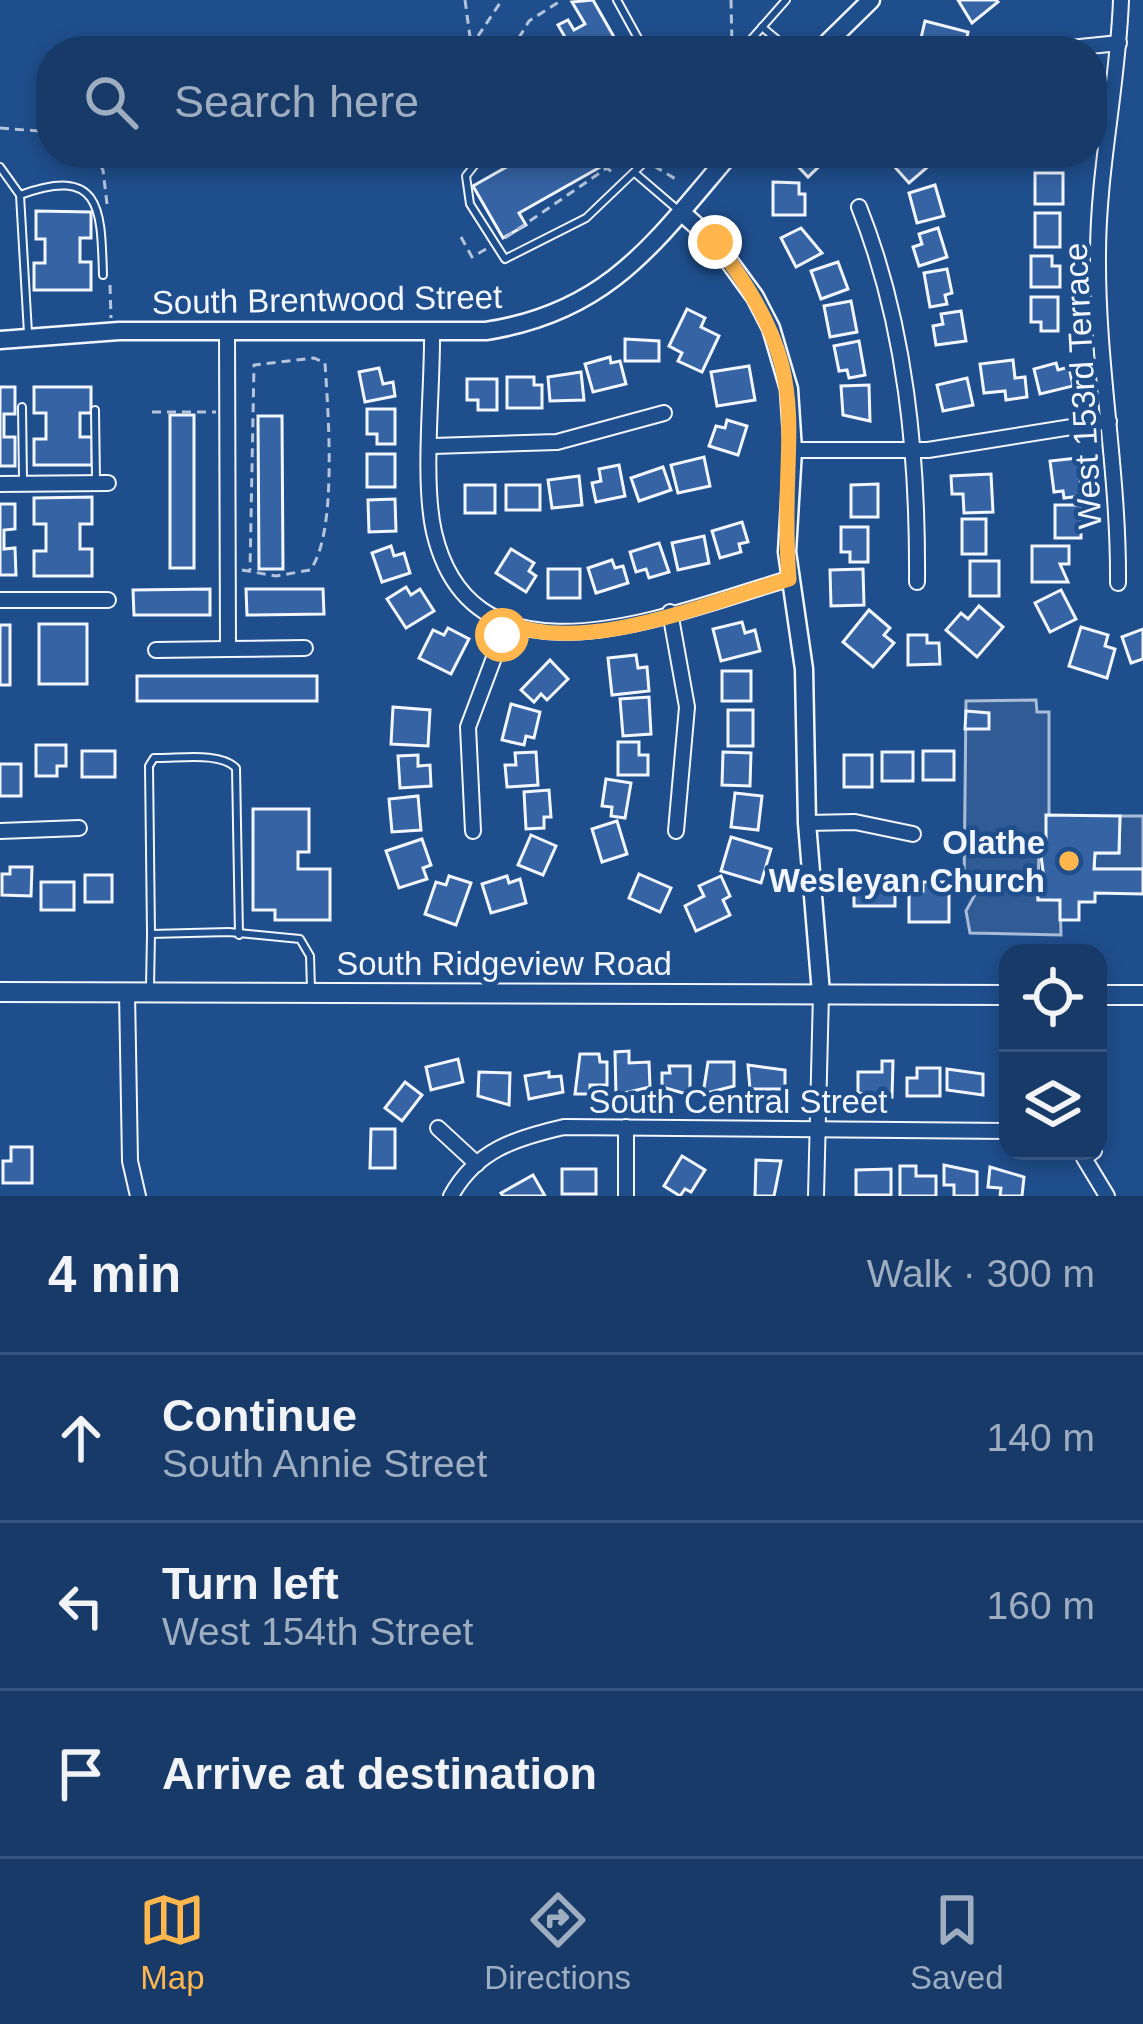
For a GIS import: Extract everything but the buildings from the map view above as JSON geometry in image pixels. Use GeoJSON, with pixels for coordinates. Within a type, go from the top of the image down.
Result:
{"type":"FeatureCollection","features":[{"type":"Feature","properties":{"kind":"main road","name":"South Ridgeview Road"},"geometry":{"type":"LineString","coordinates":[[0,992],[999,994]]}},
{"type":"Feature","properties":{"kind":"main road"},"geometry":{"type":"LineString","coordinates":[[1107,995],[1143,995]]}},
{"type":"Feature","properties":{"kind":"street"},"geometry":{"type":"LineString","coordinates":[[834,36],[871,0]]}},
{"type":"Feature","properties":{"kind":"street","name":"West 153rd Terrace"},"geometry":{"type":"LineString","coordinates":[[1107,161],[1120,0]]}},
{"type":"Feature","properties":{"kind":"street"},"geometry":{"type":"LineString","coordinates":[[1107,44],[1119,43]]}},
{"type":"Feature","properties":{"kind":"street","name":"South Brentwood Street"},"geometry":{"type":"LineString","coordinates":[[0,340],[227,331],[486,332],[532,324],[580,304],[626,273],[718,168]]}},
{"type":"Feature","properties":{"kind":"street","name":"West 153rd Terrace"},"geometry":{"type":"LineString","coordinates":[[1106,168],[1098,249],[1109,421],[1119,496],[1118,583]]}},
{"type":"Feature","properties":{"kind":"street"},"geometry":{"type":"LineString","coordinates":[[859,207],[893,317],[911,452],[916,582]]}},
{"type":"Feature","properties":{"kind":"street"},"geometry":{"type":"LineString","coordinates":[[681,212],[724,254],[772,328],[789,389],[793,450],[789,579],[804,669],[806,823],[820,993],[816,1196]]}},
{"type":"Feature","properties":{"kind":"street"},"geometry":{"type":"LineString","coordinates":[[227,331],[228,649]]}},
{"type":"Feature","properties":{"kind":"street"},"geometry":{"type":"LineString","coordinates":[[432,331],[431,503],[440,548],[460,585],[507,623],[564,636],[789,579]]}},
{"type":"Feature","properties":{"kind":"street"},"geometry":{"type":"LineString","coordinates":[[433,446],[556,442],[664,413]]}},
{"type":"Feature","properties":{"kind":"street"},"geometry":{"type":"LineString","coordinates":[[793,450],[911,452],[1109,421]]}},
{"type":"Feature","properties":{"kind":"street"},"geometry":{"type":"LineString","coordinates":[[0,484],[102,483]]}},
{"type":"Feature","properties":{"kind":"street"},"geometry":{"type":"LineString","coordinates":[[0,600],[108,600]]}},
{"type":"Feature","properties":{"kind":"street"},"geometry":{"type":"LineString","coordinates":[[670,612],[687,707],[676,831]]}},
{"type":"Feature","properties":{"kind":"street"},"geometry":{"type":"LineString","coordinates":[[473,831],[468,727],[507,623]]}},
{"type":"Feature","properties":{"kind":"street"},"geometry":{"type":"LineString","coordinates":[[156,650],[305,649]]}},
{"type":"Feature","properties":{"kind":"street"},"geometry":{"type":"LineString","coordinates":[[806,823],[855,822],[913,834]]}},
{"type":"Feature","properties":{"kind":"street"},"geometry":{"type":"LineString","coordinates":[[0,831],[79,828]]}},
{"type":"Feature","properties":{"kind":"street"},"geometry":{"type":"LineString","coordinates":[[127,992],[130,1161],[138,1196]]}},
{"type":"Feature","properties":{"kind":"street","name":"South Central Street"},"geometry":{"type":"LineString","coordinates":[[477,1164],[520,1137],[564,1127],[999,1131]]}},
{"type":"Feature","properties":{"kind":"street"},"geometry":{"type":"LineString","coordinates":[[626,1127],[626,1196]]}},
{"type":"Feature","properties":{"kind":"street"},"geometry":{"type":"LineString","coordinates":[[438,1128],[477,1164],[451,1196]]}},
{"type":"Feature","properties":{"kind":"street"},"geometry":{"type":"LineString","coordinates":[[1093,1160],[1107,1196]]}},
{"type":"Feature","properties":{"kind":"lane"},"geometry":{"type":"LineString","coordinates":[[617,0],[637,36]]}},
{"type":"Feature","properties":{"kind":"lane"},"geometry":{"type":"LineString","coordinates":[[754,36],[786,0]]}},
{"type":"Feature","properties":{"kind":"lane"},"geometry":{"type":"LineString","coordinates":[[762,27],[773,36]]}},
{"type":"Feature","properties":{"kind":"lane"},"geometry":{"type":"LineString","coordinates":[[0,167],[20,195],[28,336]]}},
{"type":"Feature","properties":{"kind":"lane"},"geometry":{"type":"LineString","coordinates":[[472,168],[466,176],[470,205],[505,259],[586,218],[641,168]]}},
{"type":"Feature","properties":{"kind":"lane"},"geometry":{"type":"LineString","coordinates":[[636,174],[681,212]]}},
{"type":"Feature","properties":{"kind":"lane"},"geometry":{"type":"LineString","coordinates":[[20,195],[69,185],[88,192],[100,208],[103,275]]}},
{"type":"Feature","properties":{"kind":"lane"},"geometry":{"type":"LineString","coordinates":[[22,407],[23,484]]}},
{"type":"Feature","properties":{"kind":"lane"},"geometry":{"type":"LineString","coordinates":[[95,410],[102,483]]}},
{"type":"Feature","properties":{"kind":"lane"},"geometry":{"type":"LineString","coordinates":[[150,992],[149,766],[154,758],[224,759],[236,768],[239,935]]}},
{"type":"Feature","properties":{"kind":"lane"},"geometry":{"type":"LineString","coordinates":[[151,934],[300,939],[310,956],[311,993]]}},
{"type":"Feature","properties":{"kind":"path"},"geometry":{"type":"LineString","coordinates":[[464,0],[470,36]]}},
{"type":"Feature","properties":{"kind":"path"},"geometry":{"type":"LineString","coordinates":[[478,36],[502,0]]}},
{"type":"Feature","properties":{"kind":"path"},"geometry":{"type":"LineString","coordinates":[[520,36],[529,21],[562,0]]}},
{"type":"Feature","properties":{"kind":"path"},"geometry":{"type":"LineString","coordinates":[[731,0],[732,36]]}},
{"type":"Feature","properties":{"kind":"path"},"geometry":{"type":"LineString","coordinates":[[0,128],[36,131]]}},
{"type":"Feature","properties":{"kind":"path"},"geometry":{"type":"LineString","coordinates":[[461,237],[472,257],[608,168]]}},
{"type":"Feature","properties":{"kind":"path"},"geometry":{"type":"LineString","coordinates":[[663,168],[679,182]]}},
{"type":"Feature","properties":{"kind":"path"},"geometry":{"type":"LineString","coordinates":[[314,358],[325,363],[327,398],[324,548],[310,570],[276,576],[251,575],[250,570],[254,365],[314,358]]}},
{"type":"Feature","properties":{"kind":"path"},"geometry":{"type":"LineString","coordinates":[[152,412],[227,412]]}},
{"type":"Feature","properties":{"kind":"path"},"geometry":{"type":"LineString","coordinates":[[228,571],[250,570]]}},
{"type":"Feature","properties":{"kind":"shaded area"},"geometry":{"type":"Polygon","coordinates":[[[1036,700],[1037,712],[1049,712],[1049,816],[1046,840],[1039,841],[1038,899],[1060,900],[1061,935],[970,933],[966,911],[977,891],[964,892],[966,701],[1036,700]]]}},
{"type":"Feature","properties":{"kind":"shaded area"},"geometry":{"type":"Polygon","coordinates":[[[1120,816],[1143,816],[1143,869],[1094,869],[1095,853],[1119,853],[1120,816]]]}},
{"type":"Feature","properties":{"kind":"place","name":"Olathe Wesleyan Church"},"geometry":{"type":"Point","coordinates":[1069,861]}},
{"type":"Feature","properties":{"kind":"route"},"geometry":{"type":"LineString","coordinates":[[502,635],[507,623],[542,634],[585,634],[789,579],[792,413],[783,360],[755,297],[715,242]]}}]}
